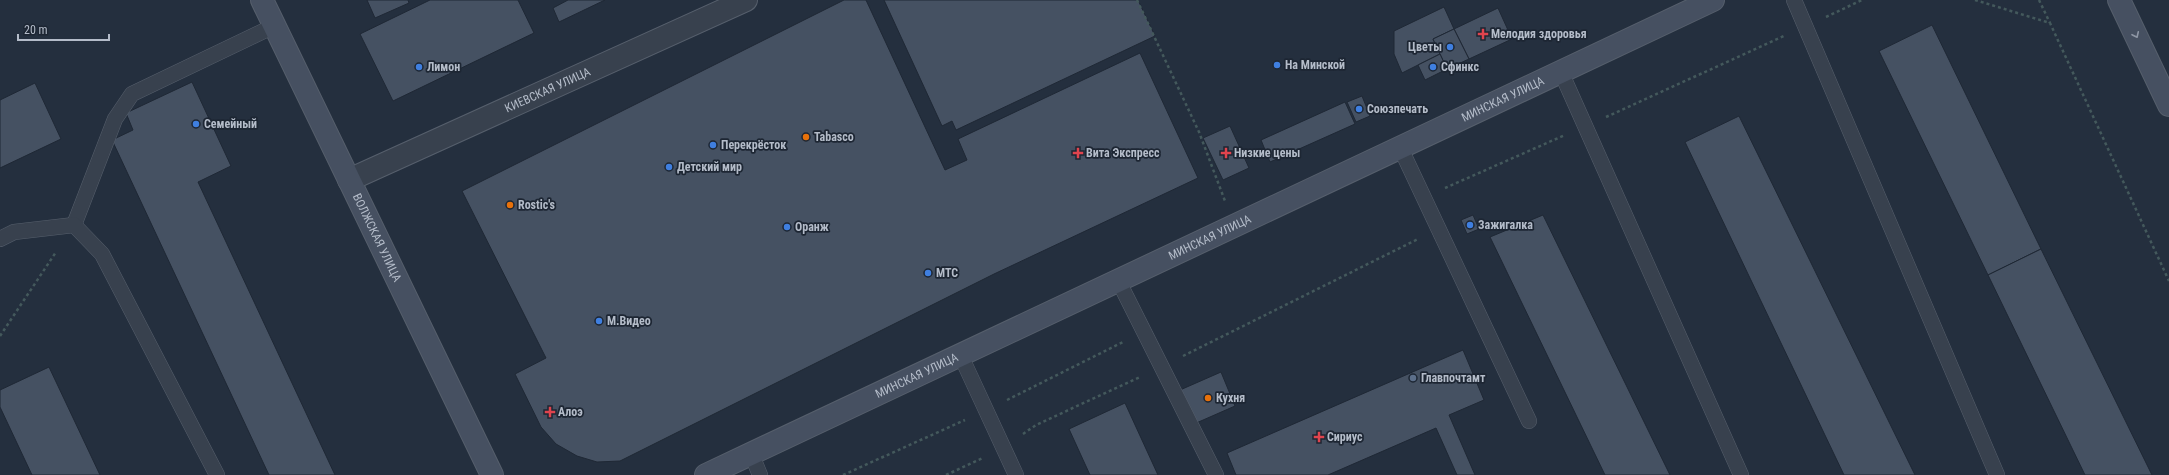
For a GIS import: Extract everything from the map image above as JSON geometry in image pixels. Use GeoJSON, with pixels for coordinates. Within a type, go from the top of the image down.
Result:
{"type":"FeatureCollection","features":[{"type":"Feature","properties":{"kind":"main road","name":"ВОЛЖСКАЯ УЛИЦА"},"geometry":{"type":"LineString","coordinates":[[262,0],[492,475]]}},
{"type":"Feature","properties":{"kind":"main road","name":"МИНСКАЯ УЛИЦА"},"geometry":{"type":"LineString","coordinates":[[706,475],[1713,0]]}},
{"type":"Feature","properties":{"kind":"main road"},"geometry":{"type":"LineString","coordinates":[[2119,0],[2169,105]]}},
{"type":"Feature","properties":{"kind":"street","name":"КИЕВСКАЯ УЛИЦА"},"geometry":{"type":"LineString","coordinates":[[350,180],[746,0]]}},
{"type":"Feature","properties":{"kind":"lane"},"geometry":{"type":"LineString","coordinates":[[1794,0],[1997,475]]}},
{"type":"Feature","properties":{"kind":"lane"},"geometry":{"type":"LineString","coordinates":[[74,225],[115,119],[132,94],[274,26]]}},
{"type":"Feature","properties":{"kind":"lane"},"geometry":{"type":"LineString","coordinates":[[1561,72],[1741,475]]}},
{"type":"Feature","properties":{"kind":"lane"},"geometry":{"type":"LineString","coordinates":[[1400,148],[1529,421]]}},
{"type":"Feature","properties":{"kind":"lane"},"geometry":{"type":"LineString","coordinates":[[0,238],[14,232],[74,225]]}},
{"type":"Feature","properties":{"kind":"lane"},"geometry":{"type":"LineString","coordinates":[[74,225],[102,254],[217,475]]}},
{"type":"Feature","properties":{"kind":"lane"},"geometry":{"type":"LineString","coordinates":[[1118,280],[1216,475]]}},
{"type":"Feature","properties":{"kind":"lane"},"geometry":{"type":"LineString","coordinates":[[960,354],[1016,475]]}},
{"type":"Feature","properties":{"kind":"lane"},"geometry":{"type":"LineString","coordinates":[[751,453],[760,475]]}},
{"type":"Feature","properties":{"kind":"path"},"geometry":{"type":"LineString","coordinates":[[1137,0],[1199,132],[1235,225]]}},
{"type":"Feature","properties":{"kind":"path"},"geometry":{"type":"LineString","coordinates":[[1424,198],[1862,0]]}},
{"type":"Feature","properties":{"kind":"path"},"geometry":{"type":"LineString","coordinates":[[1975,0],[2050,23]]}},
{"type":"Feature","properties":{"kind":"path"},"geometry":{"type":"LineString","coordinates":[[2039,0],[2169,282]]}},
{"type":"Feature","properties":{"kind":"path"},"geometry":{"type":"LineString","coordinates":[[0,336],[74,225]]}},
{"type":"Feature","properties":{"kind":"path"},"geometry":{"type":"LineString","coordinates":[[946,475],[1004,448],[1036,425],[1162,367],[1439,230]]}},
{"type":"Feature","properties":{"kind":"building"},"geometry":{"type":"Polygon","coordinates":[[[367,0],[408,0],[409,3],[375,18],[367,0]]]}},
{"type":"Feature","properties":{"kind":"building","name":"Лимон"},"geometry":{"type":"Polygon","coordinates":[[[430,0],[518,0],[534,33],[393,101],[360,34],[430,0]]]}},
{"type":"Feature","properties":{"kind":"building"},"geometry":{"type":"Polygon","coordinates":[[[568,0],[605,0],[559,22],[553,8],[568,0]]]}},
{"type":"Feature","properties":{"kind":"building","name":"Оранж"},"geometry":{"type":"Polygon","coordinates":[[[844,0],[866,0],[945,170],[967,160],[958,139],[1140,53],[1198,178],[994,274],[620,461],[597,462],[577,456],[556,444],[541,427],[515,374],[546,358],[462,191],[844,0]]]}},
{"type":"Feature","properties":{"kind":"building"},"geometry":{"type":"Polygon","coordinates":[[[884,0],[1138,0],[1155,36],[956,130],[952,121],[942,126],[884,0]]]}},
{"type":"Feature","properties":{"kind":"building"},"geometry":{"type":"Polygon","coordinates":[[[1444,7],[1454,29],[1433,39],[1440,54],[1402,73],[1394,54],[1394,31],[1444,7]]]}},
{"type":"Feature","properties":{"kind":"building","name":"Мелодия здоровья"},"geometry":{"type":"Polygon","coordinates":[[[1498,8],[1512,39],[1469,59],[1454,29],[1498,8]]]}},
{"type":"Feature","properties":{"kind":"building"},"geometry":{"type":"Polygon","coordinates":[[[1932,25],[2041,249],[1988,275],[1879,51],[1932,25]]]}},
{"type":"Feature","properties":{"kind":"building","name":"Цветы"},"geometry":{"type":"Polygon","coordinates":[[[1454,29],[1469,59],[1447,69],[1433,39],[1454,29]]]}},
{"type":"Feature","properties":{"kind":"building","name":"Сфинкс"},"geometry":{"type":"Polygon","coordinates":[[[1440,54],[1447,69],[1425,80],[1418,65],[1440,54]]]}},
{"type":"Feature","properties":{"kind":"building"},"geometry":{"type":"Polygon","coordinates":[[[192,82],[231,166],[198,182],[335,475],[269,475],[112,140],[133,130],[126,113],[192,82]]]}},
{"type":"Feature","properties":{"kind":"building"},"geometry":{"type":"Polygon","coordinates":[[[35,83],[61,139],[0,168],[0,100],[35,83]]]}},
{"type":"Feature","properties":{"kind":"building","name":"Союзпечать"},"geometry":{"type":"Polygon","coordinates":[[[1362,96],[1370,116],[1356,122],[1347,102],[1362,96]]]}},
{"type":"Feature","properties":{"kind":"building"},"geometry":{"type":"Polygon","coordinates":[[[1345,102],[1355,124],[1270,162],[1261,140],[1345,102]]]}},
{"type":"Feature","properties":{"kind":"building"},"geometry":{"type":"Polygon","coordinates":[[[1739,116],[1915,475],[1844,475],[1685,142],[1739,116]]]}},
{"type":"Feature","properties":{"kind":"building","name":"Низкие цены"},"geometry":{"type":"Polygon","coordinates":[[[1230,126],[1249,168],[1223,180],[1203,138],[1230,126]]]}},
{"type":"Feature","properties":{"kind":"building","name":"Зажигалка"},"geometry":{"type":"Polygon","coordinates":[[[1473,215],[1479,229],[1467,234],[1461,220],[1473,215]]]}},
{"type":"Feature","properties":{"kind":"building"},"geometry":{"type":"Polygon","coordinates":[[[1543,215],[1670,475],[1605,475],[1490,237],[1543,215]]]}},
{"type":"Feature","properties":{"kind":"building"},"geometry":{"type":"Polygon","coordinates":[[[2041,249],[2152,475],[2085,475],[1988,275],[2041,249]]]}},
{"type":"Feature","properties":{"kind":"building"},"geometry":{"type":"Polygon","coordinates":[[[1463,350],[1484,400],[1449,415],[1475,475],[1457,475],[1436,428],[1328,475],[1236,475],[1227,453],[1463,350]]]}},
{"type":"Feature","properties":{"kind":"building"},"geometry":{"type":"Polygon","coordinates":[[[49,367],[100,475],[32,475],[0,407],[0,390],[49,367]]]}},
{"type":"Feature","properties":{"kind":"building","name":"Кухня"},"geometry":{"type":"Polygon","coordinates":[[[1221,372],[1235,406],[1194,424],[1180,390],[1221,372]]]}},
{"type":"Feature","properties":{"kind":"building"},"geometry":{"type":"Polygon","coordinates":[[[1125,403],[1158,475],[1090,475],[1069,429],[1125,403]]]}},
{"type":"Feature","properties":{"kind":"place","name":"Мелодия здоровья"},"geometry":{"type":"Point","coordinates":[1483,34]}},
{"type":"Feature","properties":{"kind":"place","name":"Цветы"},"geometry":{"type":"Point","coordinates":[1450,47]}},
{"type":"Feature","properties":{"kind":"place","name":"На Минской"},"geometry":{"type":"Point","coordinates":[1277,65]}},
{"type":"Feature","properties":{"kind":"place","name":"Лимон"},"geometry":{"type":"Point","coordinates":[419,67]}},
{"type":"Feature","properties":{"kind":"place","name":"Сфинкс"},"geometry":{"type":"Point","coordinates":[1433,67]}},
{"type":"Feature","properties":{"kind":"place","name":"Союзпечать"},"geometry":{"type":"Point","coordinates":[1359,109]}},
{"type":"Feature","properties":{"kind":"place","name":"Семейный"},"geometry":{"type":"Point","coordinates":[196,124]}},
{"type":"Feature","properties":{"kind":"place","name":"Tabasco"},"geometry":{"type":"Point","coordinates":[806,137]}},
{"type":"Feature","properties":{"kind":"place","name":"Перекрёсток"},"geometry":{"type":"Point","coordinates":[713,145]}},
{"type":"Feature","properties":{"kind":"place","name":"Вита Экспресс"},"geometry":{"type":"Point","coordinates":[1078,153]}},
{"type":"Feature","properties":{"kind":"place","name":"Низкие цены"},"geometry":{"type":"Point","coordinates":[1226,153]}},
{"type":"Feature","properties":{"kind":"place","name":"Детский мир"},"geometry":{"type":"Point","coordinates":[669,167]}},
{"type":"Feature","properties":{"kind":"place","name":"Rostic's"},"geometry":{"type":"Point","coordinates":[510,205]}},
{"type":"Feature","properties":{"kind":"place","name":"Зажигалка"},"geometry":{"type":"Point","coordinates":[1470,225]}},
{"type":"Feature","properties":{"kind":"place","name":"Оранж"},"geometry":{"type":"Point","coordinates":[787,227]}},
{"type":"Feature","properties":{"kind":"place","name":"МТС"},"geometry":{"type":"Point","coordinates":[928,273]}},
{"type":"Feature","properties":{"kind":"place","name":"М.Видео"},"geometry":{"type":"Point","coordinates":[599,321]}},
{"type":"Feature","properties":{"kind":"place","name":"Главпочтамт"},"geometry":{"type":"Point","coordinates":[1413,378]}},
{"type":"Feature","properties":{"kind":"place","name":"Кухня"},"geometry":{"type":"Point","coordinates":[1208,398]}},
{"type":"Feature","properties":{"kind":"place","name":"Алоэ"},"geometry":{"type":"Point","coordinates":[550,412]}},
{"type":"Feature","properties":{"kind":"place","name":"Сириус"},"geometry":{"type":"Point","coordinates":[1319,437]}}]}
